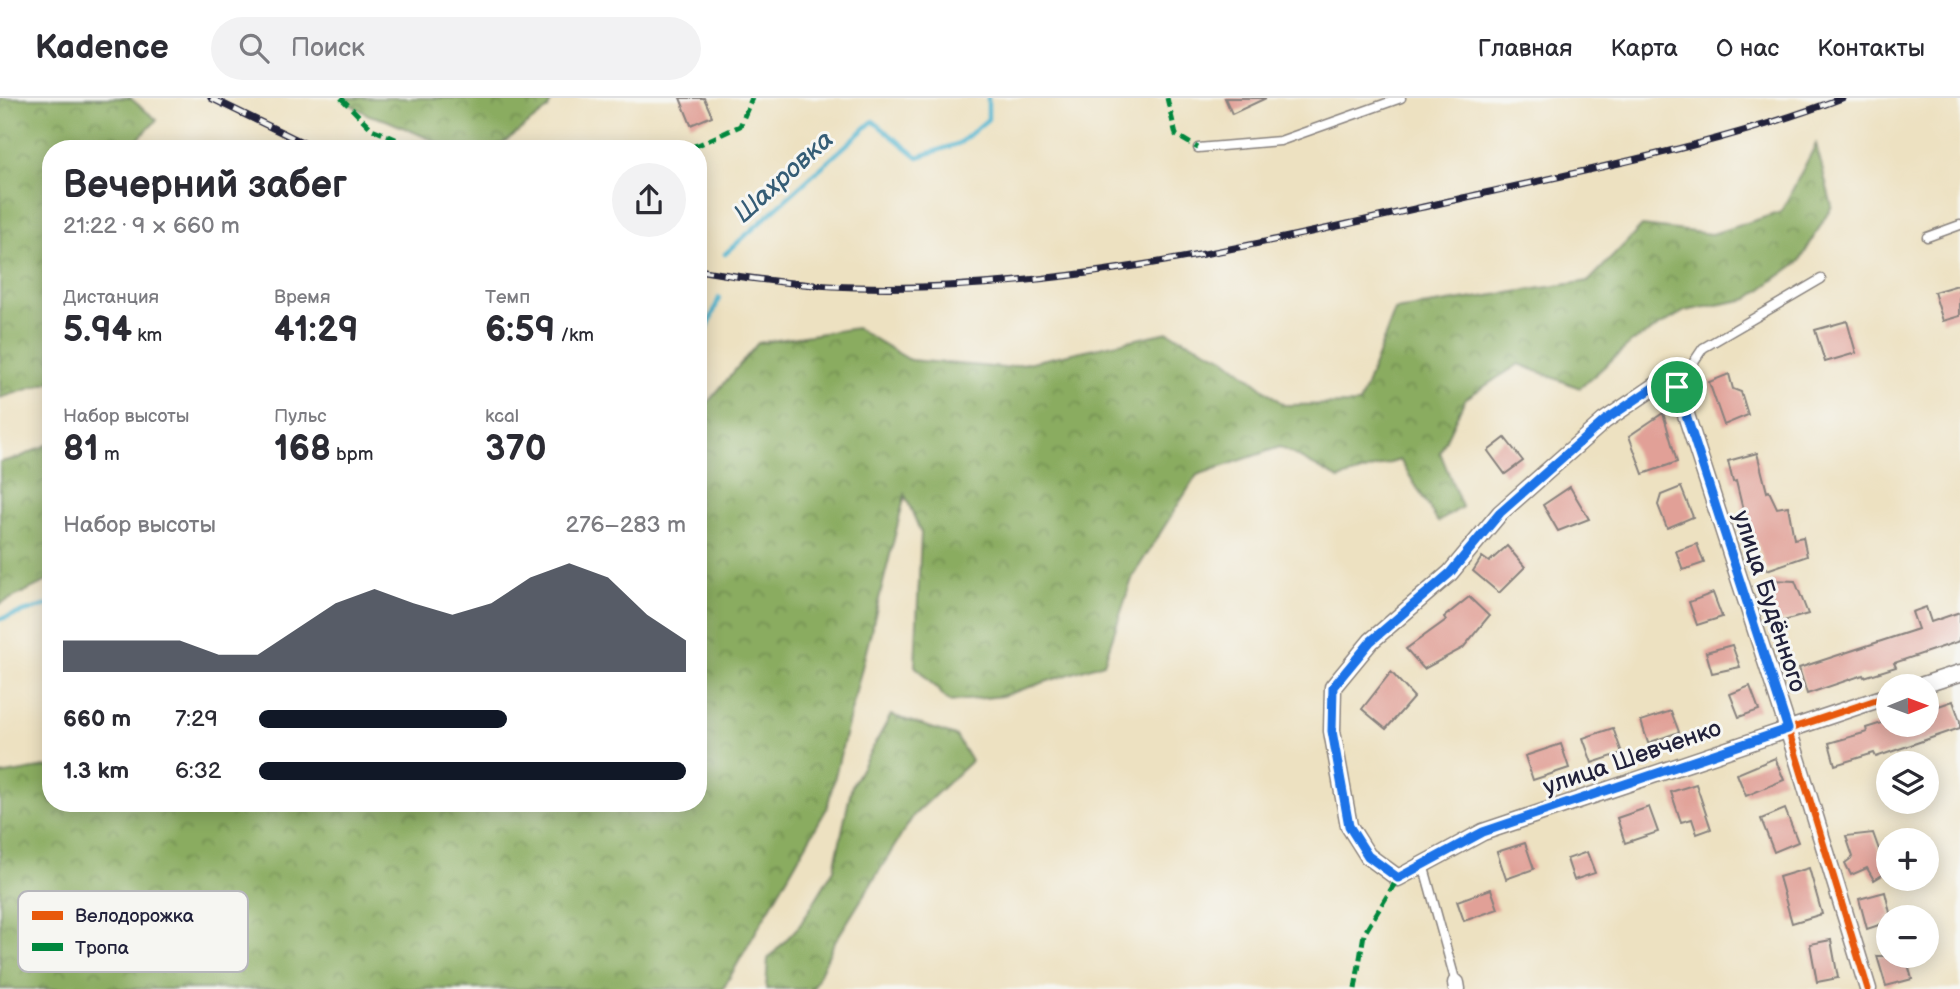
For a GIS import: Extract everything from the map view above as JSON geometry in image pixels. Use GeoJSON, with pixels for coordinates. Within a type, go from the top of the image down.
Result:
{"type":"FeatureCollection","features":[{"type":"Feature","properties":{"kind":"street","name":"улица Шевченко"},"geometry":{"type":"LineString","coordinates":[[1677,387],[1660,383],[1604,421],[1500,513],[1450,573],[1371,641],[1333,687],[1332,731],[1349,826],[1368,856],[1398,878],[1483,832],[1876,700]]}},
{"type":"Feature","properties":{"kind":"street","name":"улица Будённого"},"geometry":{"type":"LineString","coordinates":[[1677,387],[1788,729],[1868,989]]}},
{"type":"Feature","properties":{"kind":"street"},"geometry":{"type":"LineString","coordinates":[[1939,680],[1960,673]]}},
{"type":"Feature","properties":{"kind":"lane"},"geometry":{"type":"LineString","coordinates":[[1198,148],[1280,141],[1401,98]]}},
{"type":"Feature","properties":{"kind":"lane"},"geometry":{"type":"LineString","coordinates":[[1927,236],[1960,225]]}},
{"type":"Feature","properties":{"kind":"lane"},"geometry":{"type":"LineString","coordinates":[[1677,387],[1703,348],[1821,279]]}},
{"type":"Feature","properties":{"kind":"lane"},"geometry":{"type":"LineString","coordinates":[[1423,864],[1456,986]]}},
{"type":"Feature","properties":{"kind":"green space"},"geometry":{"type":"Polygon","coordinates":[[[0,98],[130,98],[157,120],[137,140],[42,140],[42,385],[0,398],[0,98]]]}},
{"type":"Feature","properties":{"kind":"green space"},"geometry":{"type":"Polygon","coordinates":[[[345,98],[552,98],[548,109],[507,140],[432,140],[369,115],[348,103],[345,98]]]}},
{"type":"Feature","properties":{"kind":"green space"},"geometry":{"type":"Polygon","coordinates":[[[1816,144],[1832,206],[1800,261],[1748,299],[1685,311],[1632,342],[1580,388],[1519,364],[1465,399],[1440,452],[1462,507],[1438,522],[1400,460],[1339,479],[1280,447],[1197,475],[1133,576],[1104,663],[1002,696],[949,702],[915,666],[921,533],[905,495],[827,808],[723,989],[0,989],[0,775],[42,768],[42,812],[707,812],[707,403],[758,343],[856,328],[910,360],[1004,368],[1168,332],[1225,358],[1284,405],[1359,404],[1395,310],[1589,281],[1642,226],[1712,234],[1781,212],[1816,144]]]}},
{"type":"Feature","properties":{"kind":"green space"},"geometry":{"type":"Polygon","coordinates":[[[42,447],[42,583],[0,604],[0,462],[18,458],[42,447]]]}},
{"type":"Feature","properties":{"kind":"green space"},"geometry":{"type":"Polygon","coordinates":[[[891,715],[956,736],[971,761],[914,815],[833,945],[813,989],[766,989],[768,959],[800,925],[834,869],[852,785],[891,715]]]}},
{"type":"Feature","properties":{"kind":"building"},"geometry":{"type":"Polygon","coordinates":[[[680,98],[704,98],[712,116],[691,125],[680,98]]]}},
{"type":"Feature","properties":{"kind":"building"},"geometry":{"type":"Polygon","coordinates":[[[1225,98],[1266,98],[1232,114],[1225,98]]]}},
{"type":"Feature","properties":{"kind":"building"},"geometry":{"type":"Polygon","coordinates":[[[1958,285],[1960,316],[1943,321],[1934,292],[1958,285]]]}},
{"type":"Feature","properties":{"kind":"building"},"geometry":{"type":"Polygon","coordinates":[[[1847,321],[1856,353],[1825,362],[1815,330],[1847,321]]]}},
{"type":"Feature","properties":{"kind":"building"},"geometry":{"type":"Polygon","coordinates":[[[1729,374],[1733,389],[1741,392],[1748,415],[1724,425],[1709,382],[1729,374]]]}},
{"type":"Feature","properties":{"kind":"building"},"geometry":{"type":"Polygon","coordinates":[[[1663,413],[1677,462],[1643,474],[1629,436],[1663,413]]]}},
{"type":"Feature","properties":{"kind":"building"},"geometry":{"type":"Polygon","coordinates":[[[1505,438],[1523,461],[1505,474],[1488,451],[1505,438]]]}},
{"type":"Feature","properties":{"kind":"building"},"geometry":{"type":"Polygon","coordinates":[[[1757,453],[1767,492],[1769,491],[1777,508],[1788,506],[1794,539],[1803,537],[1807,556],[1767,570],[1755,537],[1750,539],[1736,481],[1733,482],[1728,461],[1757,453]]]}},
{"type":"Feature","properties":{"kind":"building"},"geometry":{"type":"Polygon","coordinates":[[[1570,487],[1589,519],[1558,531],[1543,505],[1570,487]]]}},
{"type":"Feature","properties":{"kind":"building"},"geometry":{"type":"Polygon","coordinates":[[[1681,487],[1693,517],[1667,528],[1658,505],[1661,495],[1681,487]]]}},
{"type":"Feature","properties":{"kind":"building"},"geometry":{"type":"Polygon","coordinates":[[[1697,544],[1704,563],[1683,570],[1676,551],[1697,544]]]}},
{"type":"Feature","properties":{"kind":"building"},"geometry":{"type":"Polygon","coordinates":[[[1507,546],[1525,567],[1499,593],[1473,571],[1482,557],[1489,562],[1507,546]]]}},
{"type":"Feature","properties":{"kind":"building"},"geometry":{"type":"Polygon","coordinates":[[[1771,580],[1795,581],[1808,614],[1777,623],[1767,588],[1773,584],[1771,580]]]}},
{"type":"Feature","properties":{"kind":"building"},"geometry":{"type":"Polygon","coordinates":[[[1713,593],[1722,617],[1697,625],[1689,602],[1713,593]]]}},
{"type":"Feature","properties":{"kind":"building"},"geometry":{"type":"Polygon","coordinates":[[[1469,597],[1489,616],[1463,648],[1424,669],[1406,649],[1446,620],[1444,617],[1469,597]]]}},
{"type":"Feature","properties":{"kind":"building"},"geometry":{"type":"Polygon","coordinates":[[[1926,607],[1931,622],[1960,612],[1960,641],[1894,663],[1896,667],[1807,694],[1799,668],[1918,629],[1912,612],[1926,607]]]}},
{"type":"Feature","properties":{"kind":"building"},"geometry":{"type":"Polygon","coordinates":[[[1732,645],[1740,667],[1712,673],[1706,652],[1732,645]]]}},
{"type":"Feature","properties":{"kind":"building"},"geometry":{"type":"Polygon","coordinates":[[[1391,672],[1414,697],[1386,729],[1362,709],[1391,672]]]}},
{"type":"Feature","properties":{"kind":"building"},"geometry":{"type":"Polygon","coordinates":[[[1750,686],[1759,710],[1739,717],[1730,694],[1750,686]]]}},
{"type":"Feature","properties":{"kind":"building"},"geometry":{"type":"Polygon","coordinates":[[[1953,701],[1960,728],[1939,735],[1939,706],[1953,701]]]}},
{"type":"Feature","properties":{"kind":"building"},"geometry":{"type":"Polygon","coordinates":[[[1671,711],[1679,732],[1648,743],[1641,721],[1671,711]]]}},
{"type":"Feature","properties":{"kind":"building"},"geometry":{"type":"Polygon","coordinates":[[[1876,725],[1876,737],[1934,737],[1893,751],[1876,751],[1876,757],[1874,753],[1835,765],[1829,743],[1867,732],[1866,728],[1876,725]]]}},
{"type":"Feature","properties":{"kind":"building"},"geometry":{"type":"Polygon","coordinates":[[[1613,728],[1622,753],[1592,763],[1583,738],[1613,728]]]}},
{"type":"Feature","properties":{"kind":"building"},"geometry":{"type":"Polygon","coordinates":[[[1561,744],[1569,768],[1533,780],[1525,756],[1561,744]]]}},
{"type":"Feature","properties":{"kind":"building"},"geometry":{"type":"Polygon","coordinates":[[[1775,758],[1784,780],[1746,796],[1737,774],[1775,758]]]}},
{"type":"Feature","properties":{"kind":"building"},"geometry":{"type":"Polygon","coordinates":[[[1696,784],[1711,829],[1697,834],[1692,819],[1681,822],[1671,792],[1696,784]]]}},
{"type":"Feature","properties":{"kind":"building"},"geometry":{"type":"Polygon","coordinates":[[[1649,807],[1658,832],[1625,843],[1617,818],[1649,807]]]}},
{"type":"Feature","properties":{"kind":"building"},"geometry":{"type":"Polygon","coordinates":[[[1785,809],[1798,842],[1774,852],[1761,819],[1785,809]]]}},
{"type":"Feature","properties":{"kind":"building"},"geometry":{"type":"Polygon","coordinates":[[[1873,833],[1876,841],[1876,879],[1874,880],[1867,868],[1851,875],[1845,863],[1853,857],[1846,836],[1873,833]]]}},
{"type":"Feature","properties":{"kind":"building"},"geometry":{"type":"Polygon","coordinates":[[[1525,843],[1534,869],[1506,879],[1497,852],[1525,843]]]}},
{"type":"Feature","properties":{"kind":"building"},"geometry":{"type":"Polygon","coordinates":[[[1587,852],[1595,873],[1574,880],[1567,859],[1587,852]]]}},
{"type":"Feature","properties":{"kind":"building"},"geometry":{"type":"Polygon","coordinates":[[[1809,868],[1822,914],[1792,923],[1779,877],[1809,868]]]}},
{"type":"Feature","properties":{"kind":"building"},"geometry":{"type":"Polygon","coordinates":[[[1491,889],[1498,909],[1464,921],[1457,901],[1491,889]]]}},
{"type":"Feature","properties":{"kind":"building"},"geometry":{"type":"Polygon","coordinates":[[[1885,892],[1888,905],[1876,905],[1876,926],[1867,929],[1859,899],[1885,892]]]}},
{"type":"Feature","properties":{"kind":"building"},"geometry":{"type":"Polygon","coordinates":[[[1831,940],[1838,978],[1817,982],[1810,944],[1831,940]]]}},
{"type":"Feature","properties":{"kind":"building"},"geometry":{"type":"Polygon","coordinates":[[[1881,968],[1909,968],[1912,979],[1886,986],[1881,968]]]}},
{"type":"Feature","properties":{"kind":"waterway","name":"Шахровка"},"geometry":{"type":"LineString","coordinates":[[725,254],[873,121],[918,157],[960,143],[988,119],[988,98]]}},
{"type":"Feature","properties":{"kind":"waterway","name":"Шахровка"},"geometry":{"type":"LineString","coordinates":[[707,329],[719,298]]}},
{"type":"Feature","properties":{"kind":"waterway","name":"Шахровка"},"geometry":{"type":"LineString","coordinates":[[0,619],[42,607]]}},
{"type":"Feature","properties":{"kind":"railway"},"geometry":{"type":"LineString","coordinates":[[211,98],[297,140]]}},
{"type":"Feature","properties":{"kind":"railway"},"geometry":{"type":"LineString","coordinates":[[707,271],[816,285],[932,287],[1009,282],[1162,262],[1313,232],[1607,166],[1702,143],[1796,115],[1842,98]]}},
{"type":"Feature","properties":{"kind":"marked path"},"geometry":{"type":"LineString","coordinates":[[341,98],[372,129],[398,140]]}},
{"type":"Feature","properties":{"kind":"marked path"},"geometry":{"type":"LineString","coordinates":[[707,141],[740,126],[752,98]]}},
{"type":"Feature","properties":{"kind":"marked path"},"geometry":{"type":"LineString","coordinates":[[1167,98],[1176,135],[1198,148]]}},
{"type":"Feature","properties":{"kind":"marked path"},"geometry":{"type":"LineString","coordinates":[[1355,989],[1364,934],[1398,878]]}},
{"type":"Feature","properties":{"kind":"cycle path"},"geometry":{"type":"LineString","coordinates":[[1660,383],[1677,387],[1788,730],[1483,832],[1398,878],[1368,856],[1349,826],[1332,731],[1333,687],[1371,641],[1450,573],[1500,513],[1604,421],[1660,383]]}},
{"type":"Feature","properties":{"kind":"cycle path"},"geometry":{"type":"LineString","coordinates":[[1788,730],[1876,700]]}},
{"type":"Feature","properties":{"kind":"cycle path"},"geometry":{"type":"LineString","coordinates":[[1788,730],[1868,989]]}},
{"type":"Feature","properties":{"kind":"route"},"geometry":{"type":"LineString","coordinates":[[1660,383],[1677,387],[1788,729],[1483,832],[1398,878],[1368,856],[1349,826],[1332,731],[1333,687],[1371,641],[1450,573],[1500,513],[1604,421],[1660,383]]}}]}
